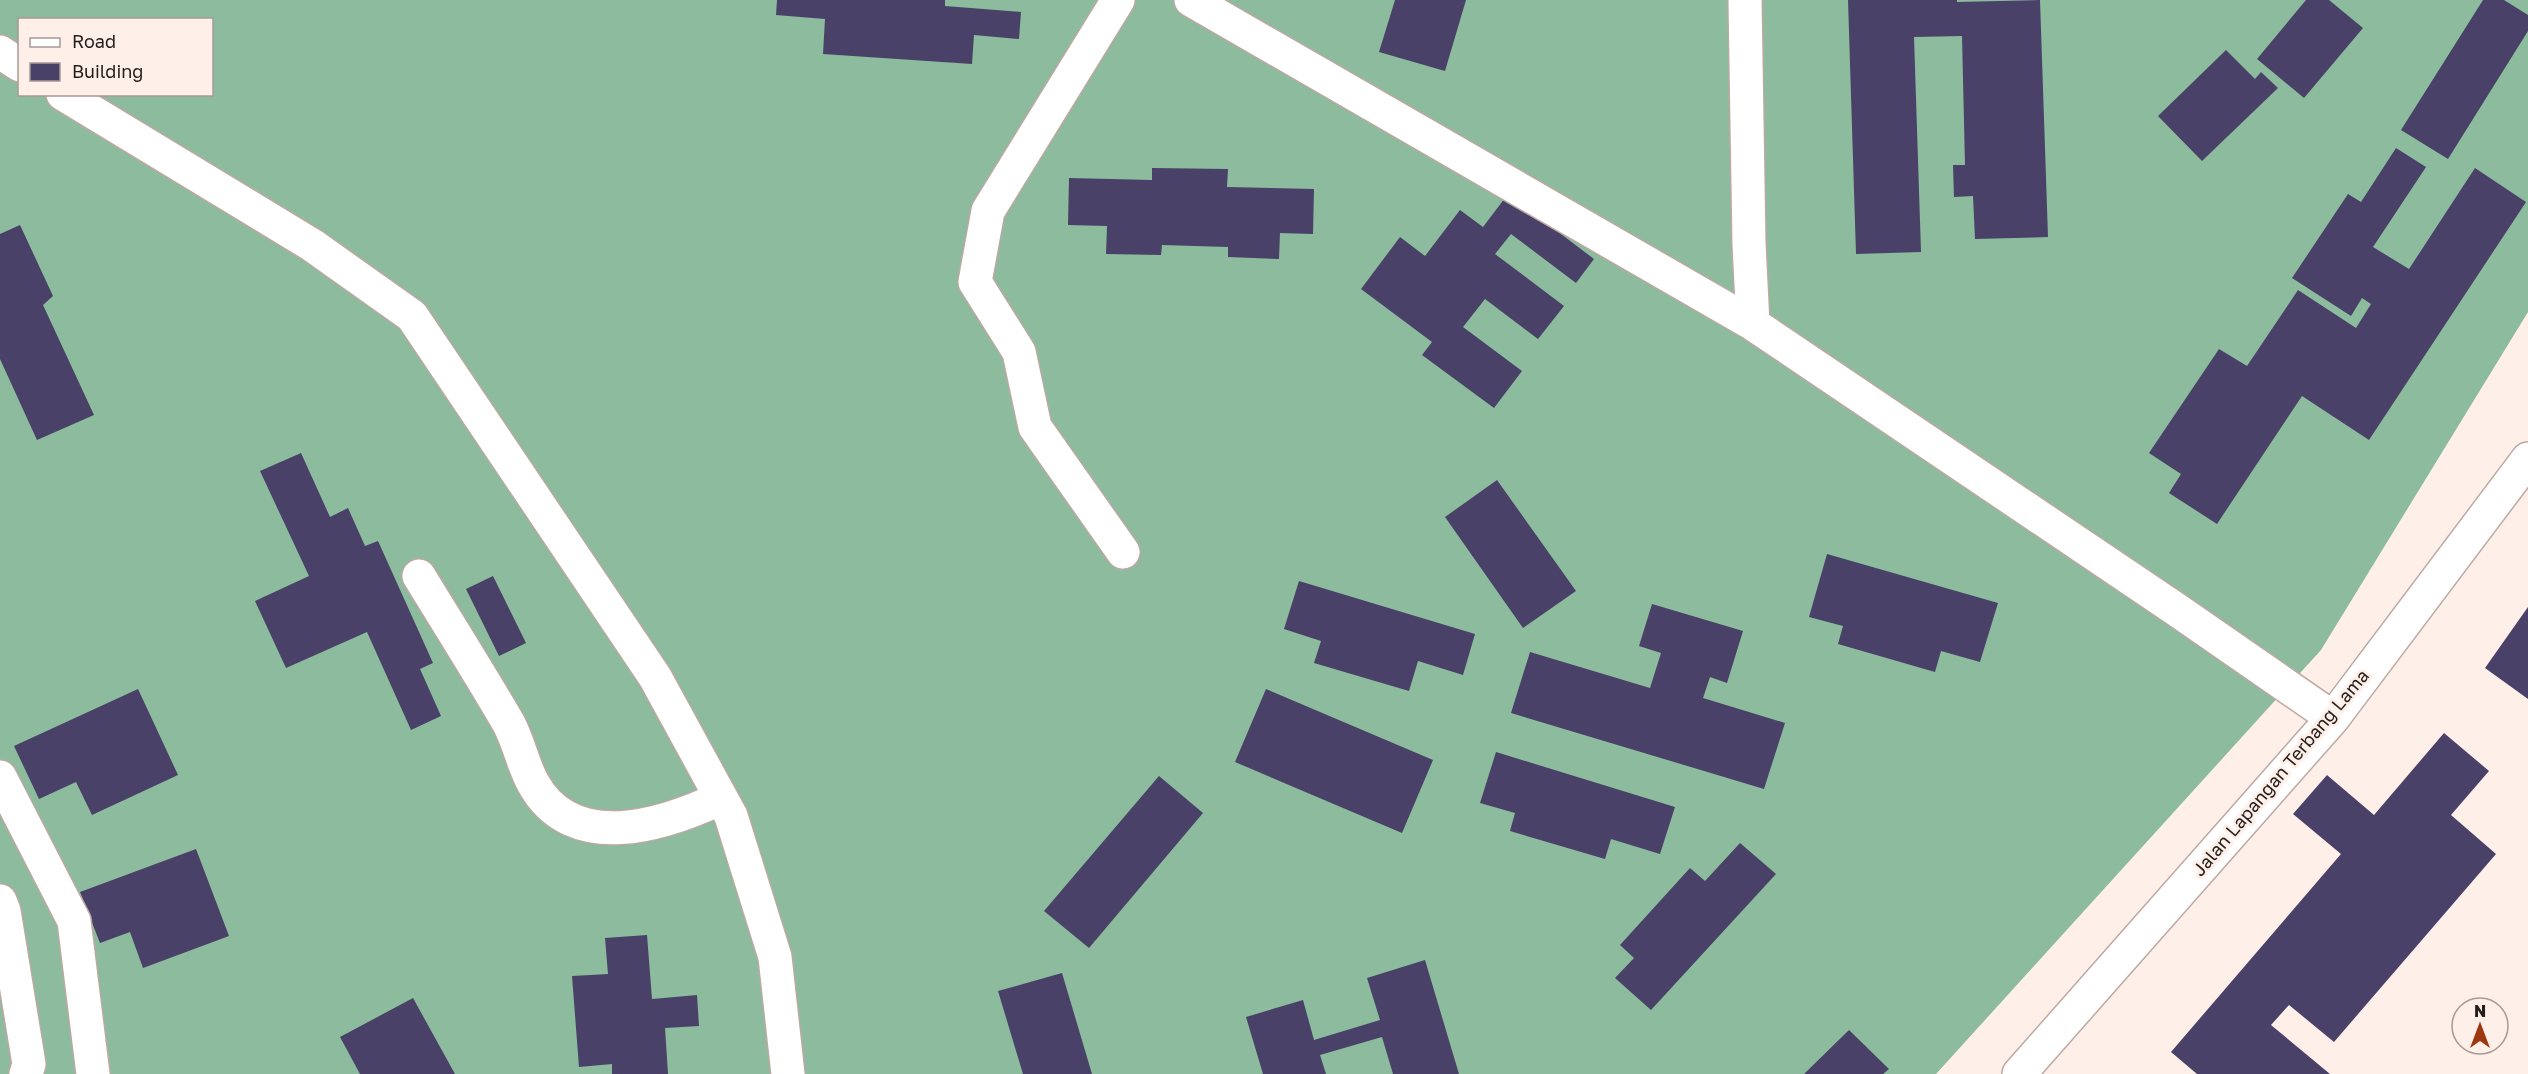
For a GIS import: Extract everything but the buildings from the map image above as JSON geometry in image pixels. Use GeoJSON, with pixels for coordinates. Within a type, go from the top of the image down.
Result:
{"type":"FeatureCollection","features":[{"type":"Feature","properties":{"kind":"street"},"geometry":{"type":"LineString","coordinates":[[1118,0],[988,211],[975,282],[1019,352],[1035,427],[1123,552]]}},
{"type":"Feature","properties":{"kind":"street"},"geometry":{"type":"LineString","coordinates":[[1191,0],[1753,324],[2333,718]]}},
{"type":"Feature","properties":{"kind":"street"},"geometry":{"type":"LineString","coordinates":[[1745,0],[1749,244],[1753,324]]}},
{"type":"Feature","properties":{"kind":"street"},"geometry":{"type":"LineString","coordinates":[[0,52],[18,64]]}},
{"type":"Feature","properties":{"kind":"street"},"geometry":{"type":"LineString","coordinates":[[66,96],[312,245],[412,316],[655,677],[731,816],[775,957],[788,1074]]}},
{"type":"Feature","properties":{"kind":"street","name":"Jalan Lapangan Terbang Lama"},"geometry":{"type":"LineString","coordinates":[[2019,1074],[2333,718],[2528,459]]}},
{"type":"Feature","properties":{"kind":"street"},"geometry":{"type":"LineString","coordinates":[[419,576],[510,727],[534,784],[554,808],[572,821],[595,826],[641,827],[685,815],[721,798]]}},
{"type":"Feature","properties":{"kind":"street"},"geometry":{"type":"LineString","coordinates":[[0,777],[74,921],[93,1074]]}},
{"type":"Feature","properties":{"kind":"street"},"geometry":{"type":"LineString","coordinates":[[0,901],[4,911],[27,1053],[27,1074]]}},
{"type":"Feature","properties":{"kind":"green space"},"geometry":{"type":"Polygon","coordinates":[[[0,0],[2528,0],[2528,312],[2321,650],[1936,1074],[0,1074],[0,0]]]}}]}
